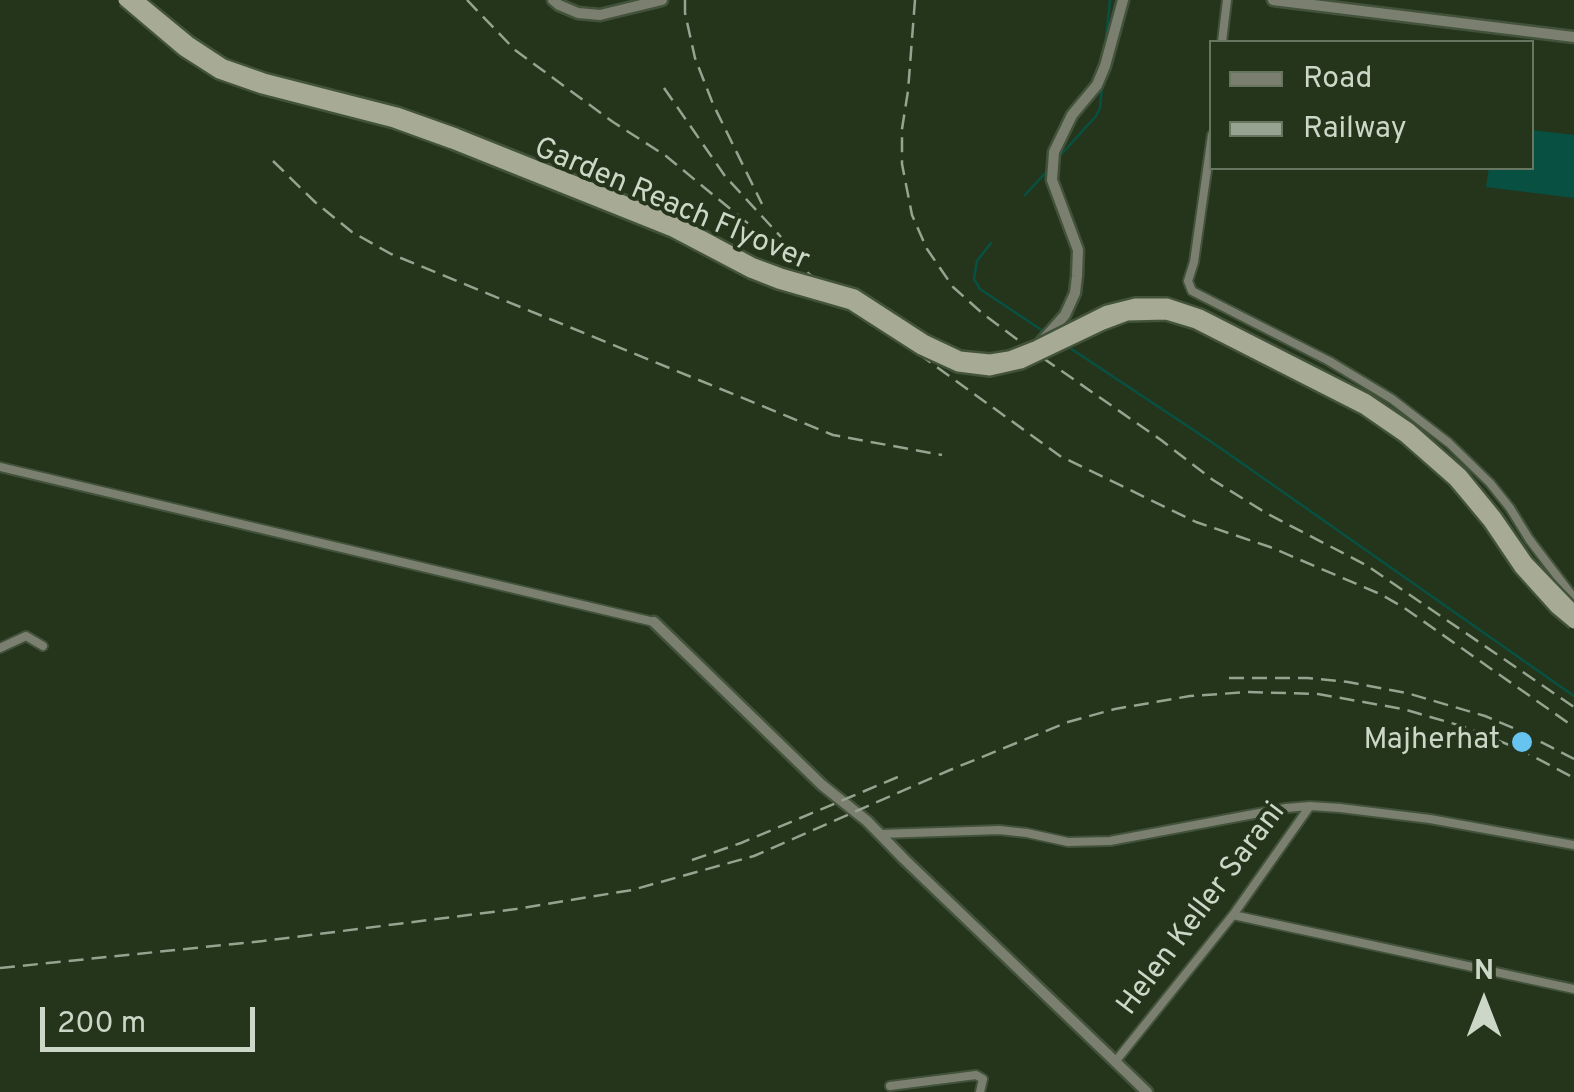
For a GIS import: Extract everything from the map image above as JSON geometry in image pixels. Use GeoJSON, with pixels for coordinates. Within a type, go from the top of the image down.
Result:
{"type":"FeatureCollection","features":[{"type":"Feature","properties":{"kind":"main road","name":"Garden Reach Flyover"},"geometry":{"type":"LineString","coordinates":[[124,0],[183,50],[219,73],[394,122],[470,150],[672,231],[750,272],[852,304],[921,349],[958,366],[990,370],[1012,366],[1127,315],[1166,314],[1196,323],[1362,408],[1405,437],[1454,480],[1520,568],[1574,623]]}},
{"type":"Feature","properties":{"kind":"main road","name":"Garden Reach Flyover"},"geometry":{"type":"LineString","coordinates":[[138,0],[224,65],[456,134],[676,222],[754,264],[855,295],[951,354],[970,359],[1009,357],[1125,306],[1167,304],[1200,314],[1367,400],[1410,430],[1460,474],[1527,562],[1574,611]]}},
{"type":"Feature","properties":{"kind":"street"},"geometry":{"type":"LineString","coordinates":[[553,0],[578,13],[600,15],[662,0]]}},
{"type":"Feature","properties":{"kind":"street"},"geometry":{"type":"LineString","coordinates":[[1038,346],[1065,315],[1077,276],[1078,250],[1052,180],[1054,152],[1072,115],[1098,85],[1124,0]]}},
{"type":"Feature","properties":{"kind":"street"},"geometry":{"type":"LineString","coordinates":[[1222,40],[1226,0]]}},
{"type":"Feature","properties":{"kind":"street"},"geometry":{"type":"LineString","coordinates":[[1274,0],[1574,37]]}},
{"type":"Feature","properties":{"kind":"street"},"geometry":{"type":"LineString","coordinates":[[1209,156],[1188,281],[1192,291],[1329,361],[1392,399],[1449,443],[1490,483],[1574,598]]}},
{"type":"Feature","properties":{"kind":"street"},"geometry":{"type":"LineString","coordinates":[[0,467],[654,622],[1147,1092]]}},
{"type":"Feature","properties":{"kind":"street"},"geometry":{"type":"LineString","coordinates":[[0,648],[26,636],[43,646]]}},
{"type":"Feature","properties":{"kind":"street"},"geometry":{"type":"LineString","coordinates":[[880,834],[999,830],[1068,842],[1092,842],[1310,806]]}},
{"type":"Feature","properties":{"kind":"street","name":"Helen Keller Sarani"},"geometry":{"type":"LineString","coordinates":[[1116,1062],[1234,915],[1310,806],[1430,818],[1574,845]]}},
{"type":"Feature","properties":{"kind":"street"},"geometry":{"type":"LineString","coordinates":[[1234,915],[1574,989]]}},
{"type":"Feature","properties":{"kind":"street"},"geometry":{"type":"LineString","coordinates":[[890,1086],[976,1075],[983,1079],[980,1092]]}},
{"type":"Feature","properties":{"kind":"water"},"geometry":{"type":"Polygon","coordinates":[[[1534,130],[1574,135],[1574,198],[1486,187],[1489,170],[1534,170],[1534,130]]]}},
{"type":"Feature","properties":{"kind":"waterway"},"geometry":{"type":"LineString","coordinates":[[1105,48],[1110,0]]}},
{"type":"Feature","properties":{"kind":"waterway"},"geometry":{"type":"LineString","coordinates":[[1058,158],[1096,116],[1102,86]]}},
{"type":"Feature","properties":{"kind":"waterway"},"geometry":{"type":"LineString","coordinates":[[1025,195],[1050,168]]}},
{"type":"Feature","properties":{"kind":"waterway"},"geometry":{"type":"LineString","coordinates":[[991,243],[977,261],[974,279],[980,289],[1043,331]]}},
{"type":"Feature","properties":{"kind":"waterway"},"geometry":{"type":"LineString","coordinates":[[1067,346],[1216,445],[1574,696]]}},
{"type":"Feature","properties":{"kind":"railway"},"geometry":{"type":"LineString","coordinates":[[467,0],[515,50],[666,156],[870,324],[923,357],[1060,456],[1196,522],[1270,547],[1380,594],[1574,727]]}},
{"type":"Feature","properties":{"kind":"railway"},"geometry":{"type":"LineString","coordinates":[[685,0],[695,58],[762,204]]}},
{"type":"Feature","properties":{"kind":"railway"},"geometry":{"type":"LineString","coordinates":[[915,0],[902,164],[912,215],[927,249],[953,287],[1030,349],[1213,480],[1266,513],[1366,565],[1574,707]]}},
{"type":"Feature","properties":{"kind":"railway"},"geometry":{"type":"LineString","coordinates":[[664,88],[725,176],[781,237]]}},
{"type":"Feature","properties":{"kind":"railway"},"geometry":{"type":"LineString","coordinates":[[273,161],[352,232],[391,254],[833,435],[942,455]]}},
{"type":"Feature","properties":{"kind":"railway"},"geometry":{"type":"LineString","coordinates":[[1229,678],[1307,678],[1407,693],[1485,716],[1574,759]]}},
{"type":"Feature","properties":{"kind":"railway"},"geometry":{"type":"LineString","coordinates":[[0,968],[263,941],[632,890],[754,856],[1068,722],[1190,696],[1249,692],[1318,694],[1403,709],[1465,727],[1574,778]]}},
{"type":"Feature","properties":{"kind":"railway"},"geometry":{"type":"LineString","coordinates":[[692,860],[905,774]]}},
{"type":"Feature","properties":{"kind":"place","name":"Majherhat"},"geometry":{"type":"Point","coordinates":[1522,742]}}]}
